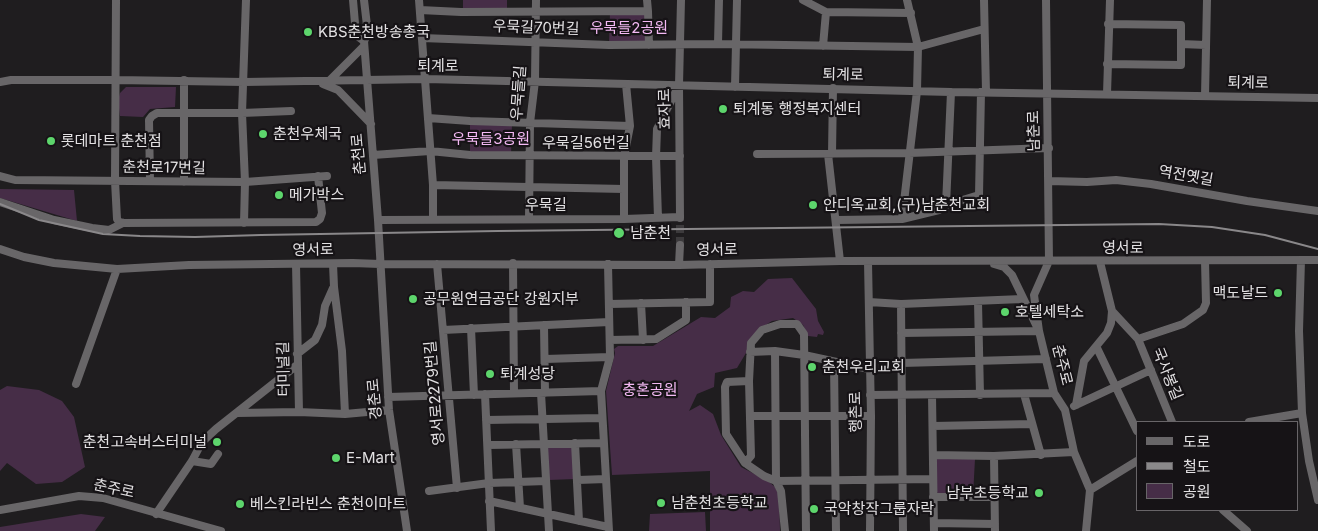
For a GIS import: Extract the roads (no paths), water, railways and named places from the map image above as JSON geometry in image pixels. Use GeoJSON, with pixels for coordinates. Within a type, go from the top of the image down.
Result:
{"type":"FeatureCollection","features":[{"type":"Feature","properties":{"kind":"street"},"geometry":{"type":"LineString","coordinates":[[116,0],[115,180],[117,219],[123,224]]}},
{"type":"Feature","properties":{"kind":"street"},"geometry":{"type":"LineString","coordinates":[[244,223],[245,182],[242,114],[246,0]]}},
{"type":"Feature","properties":{"kind":"street","name":"춘천로"},"geometry":{"type":"LineString","coordinates":[[353,0],[356,36],[364,44]]}},
{"type":"Feature","properties":{"kind":"street","name":"춘천로"},"geometry":{"type":"LineString","coordinates":[[364,0],[368,34],[364,44],[380,264]]}},
{"type":"Feature","properties":{"kind":"street"},"geometry":{"type":"LineString","coordinates":[[419,0],[433,184],[433,220]]}},
{"type":"Feature","properties":{"kind":"street","name":"우묵들길"},"geometry":{"type":"LineString","coordinates":[[529,219],[530,123],[534,81],[536,0]]}},
{"type":"Feature","properties":{"kind":"street"},"geometry":{"type":"LineString","coordinates":[[647,0],[648,45]]}},
{"type":"Feature","properties":{"kind":"street","name":"효자로"},"geometry":{"type":"LineString","coordinates":[[680,217],[678,85],[681,0]]}},
{"type":"Feature","properties":{"kind":"street"},"geometry":{"type":"LineString","coordinates":[[718,44],[719,0]]}},
{"type":"Feature","properties":{"kind":"street"},"geometry":{"type":"LineString","coordinates":[[735,87],[738,0]]}},
{"type":"Feature","properties":{"kind":"street"},"geometry":{"type":"LineString","coordinates":[[803,0],[826,12],[911,13]]}},
{"type":"Feature","properties":{"kind":"street"},"geometry":{"type":"LineString","coordinates":[[902,219],[917,91],[918,47],[907,0]]}},
{"type":"Feature","properties":{"kind":"street"},"geometry":{"type":"LineString","coordinates":[[837,220],[902,219],[939,210],[946,205],[979,195],[984,0]]}},
{"type":"Feature","properties":{"kind":"street","name":"남춘로"},"geometry":{"type":"LineString","coordinates":[[1046,0],[1049,261]]}},
{"type":"Feature","properties":{"kind":"street"},"geometry":{"type":"LineString","coordinates":[[1107,94],[1110,0]]}},
{"type":"Feature","properties":{"kind":"street"},"geometry":{"type":"LineString","coordinates":[[1205,96],[1207,0]]}},
{"type":"Feature","properties":{"kind":"street"},"geometry":{"type":"LineString","coordinates":[[420,10],[461,12],[648,12]]}},
{"type":"Feature","properties":{"kind":"street"},"geometry":{"type":"LineString","coordinates":[[823,46],[826,12]]}},
{"type":"Feature","properties":{"kind":"street"},"geometry":{"type":"LineString","coordinates":[[1107,64],[1181,65],[1182,25],[1108,24]]}},
{"type":"Feature","properties":{"kind":"street","name":"우묵길70번길"},"geometry":{"type":"LineString","coordinates":[[422,38],[648,45],[718,44],[918,47],[984,29]]}},
{"type":"Feature","properties":{"kind":"street"},"geometry":{"type":"LineString","coordinates":[[328,82],[364,44]]}},
{"type":"Feature","properties":{"kind":"street"},"geometry":{"type":"LineString","coordinates":[[1181,44],[1206,45]]}},
{"type":"Feature","properties":{"kind":"street","name":"퇴계로"},"geometry":{"type":"LineString","coordinates":[[0,82],[12,80],[328,82],[426,79],[951,92],[1318,98]]}},
{"type":"Feature","properties":{"kind":"street"},"geometry":{"type":"LineString","coordinates":[[184,80],[184,182]]}},
{"type":"Feature","properties":{"kind":"street"},"geometry":{"type":"LineString","coordinates":[[314,82],[338,90],[370,124]]}},
{"type":"Feature","properties":{"kind":"street"},"geometry":{"type":"LineString","coordinates":[[624,219],[624,157],[630,126],[626,84]]}},
{"type":"Feature","properties":{"kind":"street"},"geometry":{"type":"LineString","coordinates":[[658,218],[657,129],[678,85]]}},
{"type":"Feature","properties":{"kind":"street"},"geometry":{"type":"LineString","coordinates":[[833,88],[830,154],[840,262]]}},
{"type":"Feature","properties":{"kind":"street"},"geometry":{"type":"LineString","coordinates":[[946,205],[951,92]]}},
{"type":"Feature","properties":{"kind":"street"},"geometry":{"type":"LineString","coordinates":[[150,181],[149,120],[152,116],[158,114],[291,112]]}},
{"type":"Feature","properties":{"kind":"street"},"geometry":{"type":"LineString","coordinates":[[428,118],[470,122],[630,126]]}},
{"type":"Feature","properties":{"kind":"street"},"geometry":{"type":"LineString","coordinates":[[757,154],[909,153],[1049,148]]}},
{"type":"Feature","properties":{"kind":"street","name":"우묵길56번길"},"geometry":{"type":"LineString","coordinates":[[373,155],[430,151],[470,155],[680,156]]}},
{"type":"Feature","properties":{"kind":"street","name":"춘천로17번길"},"geometry":{"type":"LineString","coordinates":[[0,176],[15,180],[184,182],[245,182],[327,176]]}},
{"type":"Feature","properties":{"kind":"street","name":"영서로"},"geometry":{"type":"LineString","coordinates":[[0,202],[54,220],[109,230],[123,224],[316,222],[322,213],[318,176]]}},
{"type":"Feature","properties":{"kind":"street","name":"역전옛길"},"geometry":{"type":"LineString","coordinates":[[1049,181],[1087,182],[1116,180],[1318,211]]}},
{"type":"Feature","properties":{"kind":"street"},"geometry":{"type":"LineString","coordinates":[[433,184],[624,189]]}},
{"type":"Feature","properties":{"kind":"street","name":"우묵길"},"geometry":{"type":"LineString","coordinates":[[378,220],[680,217]]}},
{"type":"Feature","properties":{"kind":"street"},"geometry":{"type":"LineString","coordinates":[[679,265],[680,245]]}},
{"type":"Feature","properties":{"kind":"street","name":"영서로"},"geometry":{"type":"LineString","coordinates":[[0,249],[24,257],[54,263],[117,269],[189,265],[353,263],[679,265],[840,262],[1318,260]]}},
{"type":"Feature","properties":{"kind":"street"},"geometry":{"type":"LineString","coordinates":[[1300,260],[1299,331],[1302,413],[1309,461],[1318,500]]}},
{"type":"Feature","properties":{"kind":"street"},"geometry":{"type":"LineString","coordinates":[[901,333],[1039,331],[1034,295],[1049,261]]}},
{"type":"Feature","properties":{"kind":"street","name":"국사봉길"},"geometry":{"type":"LineString","coordinates":[[1172,421],[1138,339],[1183,324],[1203,310],[1206,304],[1205,261]]}},
{"type":"Feature","properties":{"kind":"street","name":"행촌로"},"geometry":{"type":"LineString","coordinates":[[868,262],[871,416],[870,531]]}},
{"type":"Feature","properties":{"kind":"street","name":"춘주로"},"geometry":{"type":"LineString","coordinates":[[987,262],[998,265],[1009,272],[1039,331],[1054,393],[1066,410],[1074,452],[1090,490],[1086,531]]}},
{"type":"Feature","properties":{"kind":"street"},"geometry":{"type":"LineString","coordinates":[[1076,405],[1084,361],[1107,333],[1111,323],[1112,311],[1100,262]]}},
{"type":"Feature","properties":{"kind":"street"},"geometry":{"type":"LineString","coordinates":[[513,263],[514,393]]}},
{"type":"Feature","properties":{"kind":"street","name":"터미널길"},"geometry":{"type":"LineString","coordinates":[[296,264],[299,412],[345,414],[389,410]]}},
{"type":"Feature","properties":{"kind":"street"},"geometry":{"type":"LineString","coordinates":[[333,264],[342,351],[345,414]]}},
{"type":"Feature","properties":{"kind":"street","name":"경춘로"},"geometry":{"type":"LineString","coordinates":[[380,264],[389,410],[407,531]]}},
{"type":"Feature","properties":{"kind":"street","name":"영서로2279번길"},"geometry":{"type":"LineString","coordinates":[[437,264],[457,488]]}},
{"type":"Feature","properties":{"kind":"street"},"geometry":{"type":"LineString","coordinates":[[489,501],[609,529],[602,418],[602,392],[610,357],[608,264]]}},
{"type":"Feature","properties":{"kind":"street"},"geometry":{"type":"LineString","coordinates":[[609,304],[710,302],[710,264]]}},
{"type":"Feature","properties":{"kind":"street"},"geometry":{"type":"LineString","coordinates":[[76,384],[117,269]]}},
{"type":"Feature","properties":{"kind":"street"},"geometry":{"type":"LineString","coordinates":[[298,354],[315,340],[322,325],[325,306],[334,287]]}},
{"type":"Feature","properties":{"kind":"street"},"geometry":{"type":"LineString","coordinates":[[869,302],[901,304],[1022,299]]}},
{"type":"Feature","properties":{"kind":"street"},"geometry":{"type":"LineString","coordinates":[[610,340],[656,339],[686,320],[686,302]]}},
{"type":"Feature","properties":{"kind":"street"},"geometry":{"type":"LineString","coordinates":[[978,302],[980,395]]}},
{"type":"Feature","properties":{"kind":"street"},"geometry":{"type":"LineString","coordinates":[[641,303],[643,340]]}},
{"type":"Feature","properties":{"kind":"street"},"geometry":{"type":"LineString","coordinates":[[901,304],[903,531]]}},
{"type":"Feature","properties":{"kind":"street"},"geometry":{"type":"LineString","coordinates":[[1112,311],[1138,339]]}},
{"type":"Feature","properties":{"kind":"street"},"geometry":{"type":"LineString","coordinates":[[443,330],[609,322]]}},
{"type":"Feature","properties":{"kind":"street"},"geometry":{"type":"LineString","coordinates":[[745,463],[750,456],[749,381],[752,343],[762,330],[780,324],[797,324],[804,334],[806,531]]}},
{"type":"Feature","properties":{"kind":"street"},"geometry":{"type":"LineString","coordinates":[[544,325],[545,359],[542,419],[549,531]]}},
{"type":"Feature","properties":{"kind":"street"},"geometry":{"type":"LineString","coordinates":[[471,328],[474,395]]}},
{"type":"Feature","properties":{"kind":"street"},"geometry":{"type":"LineString","coordinates":[[1096,348],[1136,430]]}},
{"type":"Feature","properties":{"kind":"street"},"geometry":{"type":"LineString","coordinates":[[750,352],[775,351],[804,355],[869,369]]}},
{"type":"Feature","properties":{"kind":"street"},"geometry":{"type":"LineString","coordinates":[[775,351],[776,481],[782,491],[784,531]]}},
{"type":"Feature","properties":{"kind":"street"},"geometry":{"type":"LineString","coordinates":[[545,359],[610,357]]}},
{"type":"Feature","properties":{"kind":"street"},"geometry":{"type":"LineString","coordinates":[[902,363],[1046,359]]}},
{"type":"Feature","properties":{"kind":"street"},"geometry":{"type":"LineString","coordinates":[[834,362],[836,531]]}},
{"type":"Feature","properties":{"kind":"street"},"geometry":{"type":"LineString","coordinates":[[156,514],[192,461],[202,442],[297,365]]}},
{"type":"Feature","properties":{"kind":"street"},"geometry":{"type":"LineString","coordinates":[[1066,410],[1151,370]]}},
{"type":"Feature","properties":{"kind":"street"},"geometry":{"type":"LineString","coordinates":[[749,381],[727,382],[725,387],[726,434],[745,463],[764,476],[776,481],[806,479],[933,479]]}},
{"type":"Feature","properties":{"kind":"street"},"geometry":{"type":"LineString","coordinates":[[388,397],[602,392]]}},
{"type":"Feature","properties":{"kind":"street"},"geometry":{"type":"LineString","coordinates":[[870,395],[1054,393]]}},
{"type":"Feature","properties":{"kind":"street"},"geometry":{"type":"LineString","coordinates":[[485,394],[491,531]]}},
{"type":"Feature","properties":{"kind":"street"},"geometry":{"type":"LineString","coordinates":[[1024,394],[1041,455]]}},
{"type":"Feature","properties":{"kind":"street"},"geometry":{"type":"LineString","coordinates":[[932,395],[934,527],[995,527],[994,456]]}},
{"type":"Feature","properties":{"kind":"street"},"geometry":{"type":"LineString","coordinates":[[237,413],[299,412]]}},
{"type":"Feature","properties":{"kind":"street"},"geometry":{"type":"LineString","coordinates":[[1255,421],[1302,413]]}},
{"type":"Feature","properties":{"kind":"street"},"geometry":{"type":"LineString","coordinates":[[750,416],[871,416]]}},
{"type":"Feature","properties":{"kind":"street"},"geometry":{"type":"LineString","coordinates":[[486,420],[602,418]]}},
{"type":"Feature","properties":{"kind":"street"},"geometry":{"type":"LineString","coordinates":[[932,426],[1032,424]]}},
{"type":"Feature","properties":{"kind":"street"},"geometry":{"type":"LineString","coordinates":[[576,443],[579,521]]}},
{"type":"Feature","properties":{"kind":"street"},"geometry":{"type":"LineString","coordinates":[[488,445],[603,443]]}},
{"type":"Feature","properties":{"kind":"street"},"geometry":{"type":"LineString","coordinates":[[516,444],[520,508]]}},
{"type":"Feature","properties":{"kind":"street"},"geometry":{"type":"LineString","coordinates":[[933,456],[1041,455],[1074,452]]}},
{"type":"Feature","properties":{"kind":"street"},"geometry":{"type":"LineString","coordinates":[[192,461],[211,464],[218,454]]}},
{"type":"Feature","properties":{"kind":"street"},"geometry":{"type":"LineString","coordinates":[[1090,490],[1136,462]]}},
{"type":"Feature","properties":{"kind":"street"},"geometry":{"type":"LineString","coordinates":[[578,480],[606,479]]}},
{"type":"Feature","properties":{"kind":"street"},"geometry":{"type":"LineString","coordinates":[[428,491],[489,483],[546,481]]}},
{"type":"Feature","properties":{"kind":"street","name":"춘주로"},"geometry":{"type":"LineString","coordinates":[[0,510],[79,496],[103,498],[221,531]]}},
{"type":"Feature","properties":{"kind":"street"},"geometry":{"type":"LineString","coordinates":[[933,497],[995,497]]}},
{"type":"Feature","properties":{"kind":"street"},"geometry":{"type":"LineString","coordinates":[[1224,511],[1247,531]]}},
{"type":"Feature","properties":{"kind":"tunnel"},"geometry":{"type":"LineString","coordinates":[[680,218],[680,245]]}},
{"type":"Feature","properties":{"kind":"railway"},"geometry":{"type":"LineString","coordinates":[[0,204],[39,220],[103,234],[140,236],[195,237],[498,231],[1159,224],[1212,227],[1265,235],[1318,249]]}},
{"type":"Feature","properties":{"kind":"place","name":"KBS춘천방송총국"},"geometry":{"type":"Point","coordinates":[308,32]}},
{"type":"Feature","properties":{"kind":"place","name":"퇴계동 행정복지센터"},"geometry":{"type":"Point","coordinates":[723,109]}},
{"type":"Feature","properties":{"kind":"place","name":"춘천우체국"},"geometry":{"type":"Point","coordinates":[263,134]}},
{"type":"Feature","properties":{"kind":"place","name":"롯데마트 춘천점"},"geometry":{"type":"Point","coordinates":[51,141]}},
{"type":"Feature","properties":{"kind":"place","name":"메가박스"},"geometry":{"type":"Point","coordinates":[279,195]}},
{"type":"Feature","properties":{"kind":"place","name":"안디옥교회,(구)남춘천교회"},"geometry":{"type":"Point","coordinates":[813,205]}},
{"type":"Feature","properties":{"kind":"place","name":"남춘천"},"geometry":{"type":"Point","coordinates":[619,233]}},
{"type":"Feature","properties":{"kind":"place","name":"맥도날드"},"geometry":{"type":"Point","coordinates":[1278,293]}},
{"type":"Feature","properties":{"kind":"place","name":"공무원연금공단 강원지부"},"geometry":{"type":"Point","coordinates":[413,299]}},
{"type":"Feature","properties":{"kind":"place","name":"호텔세탁소"},"geometry":{"type":"Point","coordinates":[1005,312]}},
{"type":"Feature","properties":{"kind":"place","name":"춘천우리교회"},"geometry":{"type":"Point","coordinates":[812,367]}},
{"type":"Feature","properties":{"kind":"place","name":"퇴계성당"},"geometry":{"type":"Point","coordinates":[490,374]}},
{"type":"Feature","properties":{"kind":"place","name":"춘천고속버스터미널"},"geometry":{"type":"Point","coordinates":[217,442]}},
{"type":"Feature","properties":{"kind":"place","name":"E-Mart"},"geometry":{"type":"Point","coordinates":[336,458]}},
{"type":"Feature","properties":{"kind":"place","name":"남부초등학교"},"geometry":{"type":"Point","coordinates":[1039,493]}},
{"type":"Feature","properties":{"kind":"place","name":"남춘천초등학교"},"geometry":{"type":"Point","coordinates":[661,503]}},
{"type":"Feature","properties":{"kind":"place","name":"베스킨라빈스 춘천이마트"},"geometry":{"type":"Point","coordinates":[240,504]}},
{"type":"Feature","properties":{"kind":"place","name":"국악창작그룹자락"},"geometry":{"type":"Point","coordinates":[814,509]}},
{"type":"Feature","properties":{"kind":"park label","name":"우묵들2공원"},"geometry":{"type":"Point","coordinates":[629,28]}},
{"type":"Feature","properties":{"kind":"park label","name":"우묵들3공원"},"geometry":{"type":"Point","coordinates":[491,139]}},
{"type":"Feature","properties":{"kind":"park label","name":"충혼공원"},"geometry":{"type":"Point","coordinates":[650,390]}}]}
